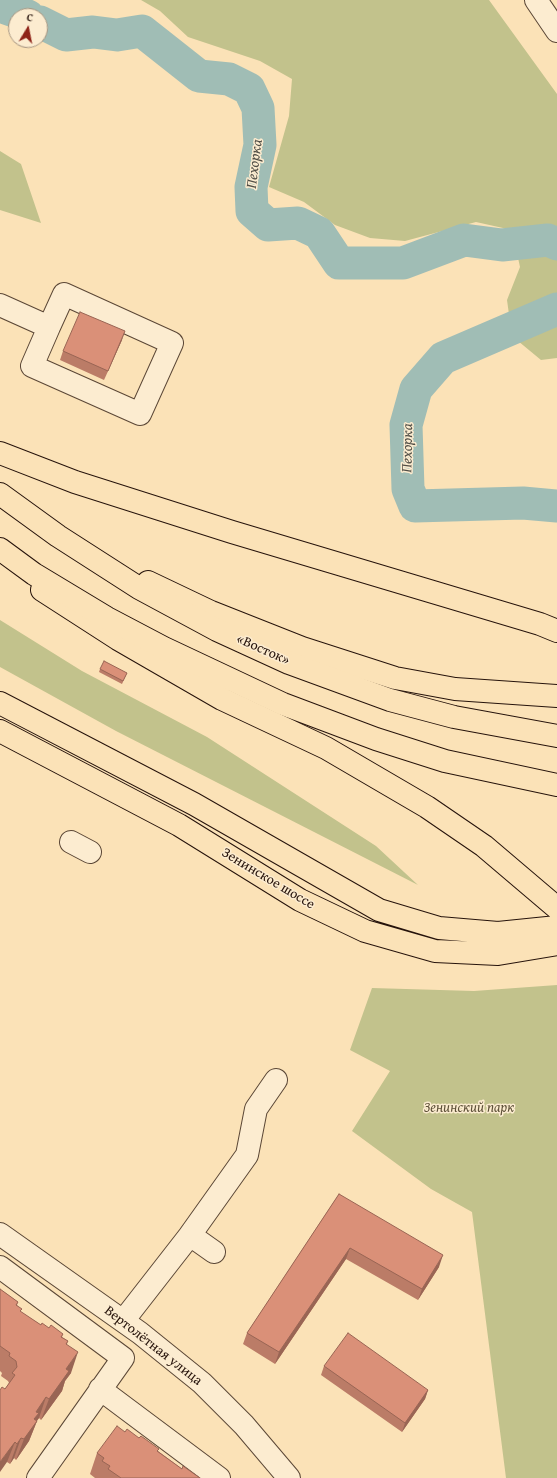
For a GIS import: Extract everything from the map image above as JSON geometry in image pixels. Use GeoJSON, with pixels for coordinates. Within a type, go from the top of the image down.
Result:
{"type":"FeatureCollection","features":[{"type":"Feature","properties":{"kind":"main road"},"geometry":{"type":"LineString","coordinates":[[0,453],[75,482],[232,532],[532,622],[557,631]]}},
{"type":"Feature","properties":{"kind":"main road","name":"«Восток»"},"geometry":{"type":"LineString","coordinates":[[0,494],[70,544],[139,588],[217,630],[289,663],[390,700],[454,717],[557,736]]}},
{"type":"Feature","properties":{"kind":"main road"},"geometry":{"type":"LineString","coordinates":[[70,544],[211,612],[302,648],[395,678],[455,689],[557,696]]}},
{"type":"Feature","properties":{"kind":"main road"},"geometry":{"type":"LineString","coordinates":[[0,549],[34,574],[107,618],[164,648],[284,704],[376,739],[445,761],[557,785]]}},
{"type":"Feature","properties":{"kind":"main road"},"geometry":{"type":"LineString","coordinates":[[0,557],[37,587],[118,639],[222,699],[326,748],[427,807],[484,846],[554,906]]}},
{"type":"Feature","properties":{"kind":"main road"},"geometry":{"type":"LineString","coordinates":[[0,703],[194,804],[379,910],[439,928],[498,933],[557,927]]}},
{"type":"Feature","properties":{"kind":"main road","name":"Зенинское шоссе"},"geometry":{"type":"LineString","coordinates":[[0,731],[179,825],[300,900],[365,931],[435,951],[498,954],[557,944]]}},
{"type":"Feature","properties":{"kind":"street"},"geometry":{"type":"LineString","coordinates":[[536,0],[557,31]]}},
{"type":"Feature","properties":{"kind":"street"},"geometry":{"type":"LineString","coordinates":[[64,294],[172,342],[140,414],[32,366],[49,327],[64,294]]}},
{"type":"Feature","properties":{"kind":"street"},"geometry":{"type":"LineString","coordinates":[[0,305],[49,327]]}},
{"type":"Feature","properties":{"kind":"street"},"geometry":{"type":"LineString","coordinates":[[71,842],[90,852]]}},
{"type":"Feature","properties":{"kind":"street"},"geometry":{"type":"LineString","coordinates":[[38,1478],[123,1358],[132,1327],[190,1235],[247,1156],[256,1109],[277,1081]]}},
{"type":"Feature","properties":{"kind":"street","name":"Вертолётная улица"},"geometry":{"type":"LineString","coordinates":[[0,1234],[132,1327],[202,1383],[244,1425],[289,1478]]}},
{"type":"Feature","properties":{"kind":"street"},"geometry":{"type":"LineString","coordinates":[[190,1235],[214,1252]]}},
{"type":"Feature","properties":{"kind":"street"},"geometry":{"type":"LineString","coordinates":[[0,1267],[123,1358]]}},
{"type":"Feature","properties":{"kind":"street"},"geometry":{"type":"LineString","coordinates":[[100,1389],[219,1478]]}},
{"type":"Feature","properties":{"kind":"green space"},"geometry":{"type":"Polygon","coordinates":[[[141,0],[489,0],[557,94],[557,358],[541,360],[512,336],[507,300],[520,267],[512,230],[476,222],[405,241],[370,238],[335,225],[304,202],[269,187],[289,116],[292,79],[260,61],[188,37],[160,11],[141,0]]]}},
{"type":"Feature","properties":{"kind":"green space"},"geometry":{"type":"Polygon","coordinates":[[[0,151],[21,164],[41,223],[0,210],[0,151]]]}},
{"type":"Feature","properties":{"kind":"green space"},"geometry":{"type":"Polygon","coordinates":[[[0,620],[82,671],[207,737],[376,846],[418,885],[116,731],[0,667],[0,620]]]}},
{"type":"Feature","properties":{"kind":"green space","name":"Зенинский парк"},"geometry":{"type":"Polygon","coordinates":[[[557,985],[557,1478],[506,1478],[472,1212],[431,1189],[352,1131],[390,1071],[350,1050],[372,988],[474,991],[557,985]]]}},
{"type":"Feature","properties":{"kind":"building"},"geometry":{"type":"Polygon","coordinates":[[[80,312],[125,331],[108,371],[63,351],[80,312]]]}},
{"type":"Feature","properties":{"kind":"building"},"geometry":{"type":"Polygon","coordinates":[[[104,661],[127,673],[123,681],[100,669],[104,661]]]}},
{"type":"Feature","properties":{"kind":"building"},"geometry":{"type":"Polygon","coordinates":[[[339,1194],[443,1255],[422,1289],[350,1248],[279,1352],[247,1333],[339,1194]]]}},
{"type":"Feature","properties":{"kind":"building"},"geometry":{"type":"Polygon","coordinates":[[[0,1289],[18,1302],[16,1305],[22,1309],[20,1311],[41,1325],[42,1323],[49,1328],[51,1325],[63,1334],[61,1337],[68,1341],[66,1344],[78,1352],[66,1369],[69,1371],[49,1399],[46,1397],[36,1412],[39,1413],[34,1419],[37,1421],[24,1439],[21,1438],[17,1444],[15,1442],[0,1462],[0,1390],[2,1387],[5,1389],[15,1375],[12,1373],[17,1367],[16,1361],[9,1356],[10,1353],[0,1346],[0,1289]]]}},
{"type":"Feature","properties":{"kind":"building"},"geometry":{"type":"Polygon","coordinates":[[[348,1333],[428,1390],[405,1423],[324,1366],[348,1333]]]}},
{"type":"Feature","properties":{"kind":"building"},"geometry":{"type":"Polygon","coordinates":[[[117,1426],[125,1432],[127,1429],[139,1438],[141,1436],[159,1449],[157,1451],[182,1469],[183,1466],[200,1478],[121,1478],[108,1469],[110,1466],[102,1461],[104,1458],[97,1453],[117,1426]]]}},
{"type":"Feature","properties":{"kind":"waterway","name":"Пехорка"},"geometry":{"type":"LineString","coordinates":[[0,6],[8,9]]}},
{"type":"Feature","properties":{"kind":"waterway","name":"Пехорка"},"geometry":{"type":"LineString","coordinates":[[48,26],[66,35],[93,32],[117,35],[142,31],[199,76],[229,79],[249,89],[258,108],[260,145],[251,187],[252,211],[268,225],[298,223],[319,233],[339,263],[403,263],[464,240],[502,245],[548,240],[557,244]]}},
{"type":"Feature","properties":{"kind":"waterway","name":"Пехорка"},"geometry":{"type":"LineString","coordinates":[[557,309],[443,358],[416,389],[406,425],[408,489],[415,506],[523,503],[557,506]]}}]}
